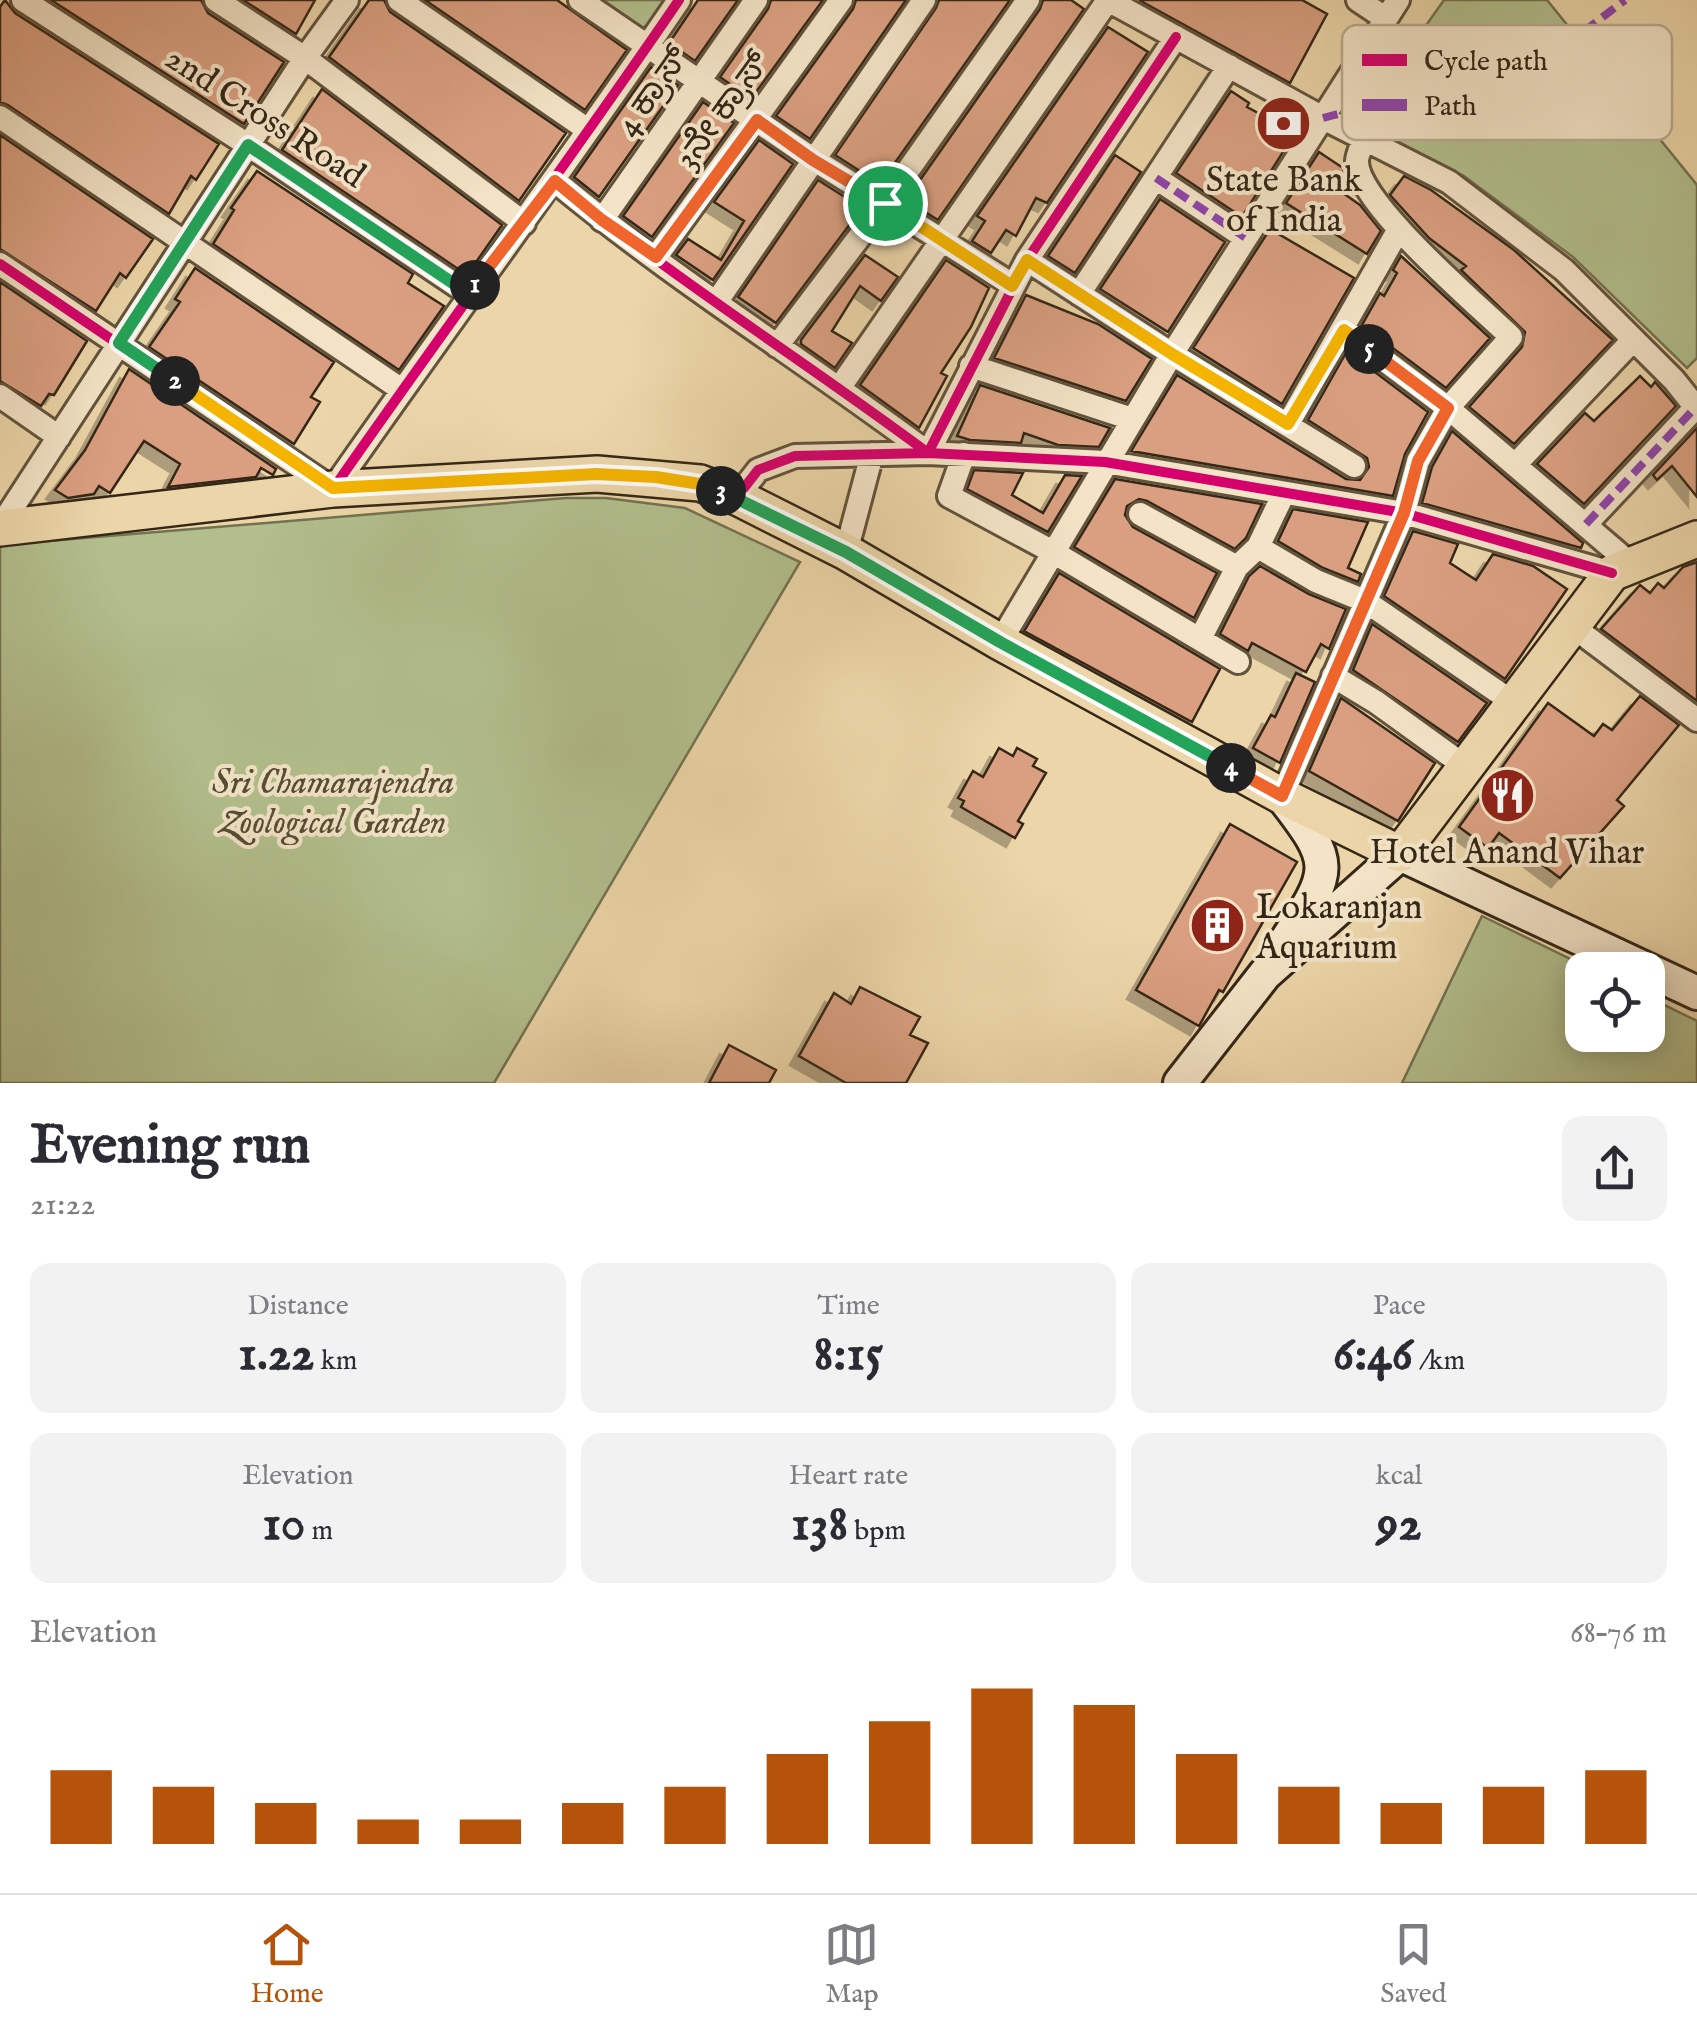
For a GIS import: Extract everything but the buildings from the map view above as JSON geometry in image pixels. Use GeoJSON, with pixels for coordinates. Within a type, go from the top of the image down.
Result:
{"type":"FeatureCollection","features":[{"type":"Feature","properties":{"kind":"main road"},"geometry":{"type":"LineString","coordinates":[[0,528],[333,488],[596,474],[700,484],[737,497],[846,552],[1000,642],[1282,796],[1697,993]]}},
{"type":"Feature","properties":{"kind":"main road"},"geometry":{"type":"LineString","coordinates":[[1265,974],[1400,854],[1572,626],[1622,569],[1697,539]]}},
{"type":"Feature","properties":{"kind":"main road"},"geometry":{"type":"LineString","coordinates":[[1180,1083],[1265,974],[1306,910],[1323,874],[1320,848],[1282,796]]}},
{"type":"Feature","properties":{"kind":"street","name":"2nd Cross Road"},"geometry":{"type":"LineString","coordinates":[[23,0],[469,294]]}},
{"type":"Feature","properties":{"kind":"street"},"geometry":{"type":"LineString","coordinates":[[216,0],[305,58],[524,223]]}},
{"type":"Feature","properties":{"kind":"street"},"geometry":{"type":"LineString","coordinates":[[0,528],[185,240],[348,0]]}},
{"type":"Feature","properties":{"kind":"street"},"geometry":{"type":"LineString","coordinates":[[399,0],[588,130]]}},
{"type":"Feature","properties":{"kind":"street"},"geometry":{"type":"LineString","coordinates":[[580,0],[813,160],[1012,286]]}},
{"type":"Feature","properties":{"kind":"street"},"geometry":{"type":"LineString","coordinates":[[0,264],[333,488],[469,294],[555,181],[679,0]]}},
{"type":"Feature","properties":{"kind":"street","name":"4 ಕ್ರಾಸ್"},"geometry":{"type":"LineString","coordinates":[[602,220],[756,0]]}},
{"type":"Feature","properties":{"kind":"street","name":"3ನೆೇ ಕ್ರಾಸ್"},"geometry":{"type":"LineString","coordinates":[[656,257],[841,0]]}},
{"type":"Feature","properties":{"kind":"street"},"geometry":{"type":"LineString","coordinates":[[716,301],[924,0]]}},
{"type":"Feature","properties":{"kind":"street"},"geometry":{"type":"LineString","coordinates":[[777,346],[885,203],[1028,0]]}},
{"type":"Feature","properties":{"kind":"street"},"geometry":{"type":"LineString","coordinates":[[840,387],[1108,0],[1342,127]]}},
{"type":"Feature","properties":{"kind":"street"},"geometry":{"type":"LineString","coordinates":[[1358,0],[1392,9]]}},
{"type":"Feature","properties":{"kind":"street"},"geometry":{"type":"LineString","coordinates":[[928,452],[1027,260],[1176,38]]}},
{"type":"Feature","properties":{"kind":"street"},"geometry":{"type":"LineString","coordinates":[[1080,294],[1229,66]]}},
{"type":"Feature","properties":{"kind":"street"},"geometry":{"type":"LineString","coordinates":[[1000,642],[1105,462],[1342,88]]}},
{"type":"Feature","properties":{"kind":"street"},"geometry":{"type":"LineString","coordinates":[[0,117],[402,390]]}},
{"type":"Feature","properties":{"kind":"street"},"geometry":{"type":"LineString","coordinates":[[1282,796],[1404,513],[1418,461],[1448,408],[1511,336],[1400,229],[1367,191],[1357,162],[1363,140]]}},
{"type":"Feature","properties":{"kind":"street"},"geometry":{"type":"LineString","coordinates":[[1368,140],[1448,182],[1564,270],[1674,380],[1696,408],[1586,524]]}},
{"type":"Feature","properties":{"kind":"street"},"geometry":{"type":"LineString","coordinates":[[1156,178],[1246,238]]}},
{"type":"Feature","properties":{"kind":"street"},"geometry":{"type":"LineString","coordinates":[[555,181],[602,220],[928,452]]}},
{"type":"Feature","properties":{"kind":"street"},"geometry":{"type":"LineString","coordinates":[[1288,424],[1400,229]]}},
{"type":"Feature","properties":{"kind":"street"},"geometry":{"type":"LineString","coordinates":[[1027,260],[1354,466]]}},
{"type":"Feature","properties":{"kind":"street"},"geometry":{"type":"LineString","coordinates":[[1344,330],[1448,408],[1586,524],[1622,569]]}},
{"type":"Feature","properties":{"kind":"street"},"geometry":{"type":"LineString","coordinates":[[1516,464],[1633,340]]}},
{"type":"Feature","properties":{"kind":"street"},"geometry":{"type":"LineString","coordinates":[[971,366],[1132,419]]}},
{"type":"Feature","properties":{"kind":"street"},"geometry":{"type":"LineString","coordinates":[[0,396],[59,436]]}},
{"type":"Feature","properties":{"kind":"street"},"geometry":{"type":"LineString","coordinates":[[737,497],[758,470],[795,456],[928,452],[1105,462],[1404,513],[1622,569]]}},
{"type":"Feature","properties":{"kind":"street"},"geometry":{"type":"LineString","coordinates":[[846,552],[872,454]]}},
{"type":"Feature","properties":{"kind":"street"},"geometry":{"type":"LineString","coordinates":[[964,454],[949,496],[1053,552],[1238,662]]}},
{"type":"Feature","properties":{"kind":"street"},"geometry":{"type":"LineString","coordinates":[[1200,639],[1237,567],[1258,547],[1284,493]]}},
{"type":"Feature","properties":{"kind":"street"},"geometry":{"type":"LineString","coordinates":[[1140,514],[1237,567]]}},
{"type":"Feature","properties":{"kind":"street"},"geometry":{"type":"LineString","coordinates":[[1258,547],[1302,574],[1365,601],[1514,703]]}},
{"type":"Feature","properties":{"kind":"street"},"geometry":{"type":"LineString","coordinates":[[1572,626],[1695,716]]}},
{"type":"Feature","properties":{"kind":"street"},"geometry":{"type":"LineString","coordinates":[[1333,676],[1466,767]]}},
{"type":"Feature","properties":{"kind":"green space"},"geometry":{"type":"Polygon","coordinates":[[[598,0],[669,0],[645,36],[598,0]]]}},
{"type":"Feature","properties":{"kind":"green space"},"geometry":{"type":"Polygon","coordinates":[[[1444,0],[1547,0],[1567,25],[1426,25],[1444,0]]]}},
{"type":"Feature","properties":{"kind":"green space"},"geometry":{"type":"Polygon","coordinates":[[[1389,140],[1661,140],[1697,185],[1697,358],[1687,368],[1573,257],[1464,176],[1389,140]]]}},
{"type":"Feature","properties":{"kind":"green space","name":"Sri Chamarajendra Zoological Garden"},"geometry":{"type":"Polygon","coordinates":[[[566,498],[606,498],[685,508],[800,562],[494,1083],[0,1083],[0,545],[566,498]]]}},
{"type":"Feature","properties":{"kind":"green space"},"geometry":{"type":"Polygon","coordinates":[[[1482,916],[1565,956],[1565,1052],[1665,1052],[1665,1005],[1697,1021],[1697,1083],[1402,1083],[1482,916]]]}},
{"type":"Feature","properties":{"kind":"marked path"},"geometry":{"type":"LineString","coordinates":[[1592,25],[1625,0]]}},
{"type":"Feature","properties":{"kind":"marked path"},"geometry":{"type":"LineString","coordinates":[[1323,118],[1342,113]]}},
{"type":"Feature","properties":{"kind":"marked path"},"geometry":{"type":"LineString","coordinates":[[1156,178],[1246,238]]}},
{"type":"Feature","properties":{"kind":"marked path"},"geometry":{"type":"LineString","coordinates":[[1586,524],[1695,408]]}},
{"type":"Feature","properties":{"kind":"cycle path"},"geometry":{"type":"LineString","coordinates":[[0,264],[333,489],[679,0]]}},
{"type":"Feature","properties":{"kind":"cycle path"},"geometry":{"type":"LineString","coordinates":[[555,181],[646,252],[928,453],[1027,260],[1176,37]]}},
{"type":"Feature","properties":{"kind":"cycle path"},"geometry":{"type":"LineString","coordinates":[[737,497],[758,470],[795,456],[928,453],[1105,462],[1404,513],[1612,573]]}},
{"type":"Feature","properties":{"kind":"place","name":"State Bank of India"},"geometry":{"type":"Point","coordinates":[1284,123]}},
{"type":"Feature","properties":{"kind":"place","name":"Hotel Anand Vihar"},"geometry":{"type":"Point","coordinates":[1507,795]}},
{"type":"Feature","properties":{"kind":"place","name":"Lokaranjan Aquarium"},"geometry":{"type":"Point","coordinates":[1217,926]}},
{"type":"Feature","properties":{"kind":"route"},"geometry":{"type":"LineString","coordinates":[[757,120],[813,160],[885,203],[1012,286],[1027,260],[1288,424],[1344,330],[1448,408],[1418,461],[1404,513],[1282,796],[1000,642],[846,552],[737,497],[700,484],[596,474],[333,488],[119,343],[248,145],[469,294],[555,181],[656,257],[757,120]]}}]}
